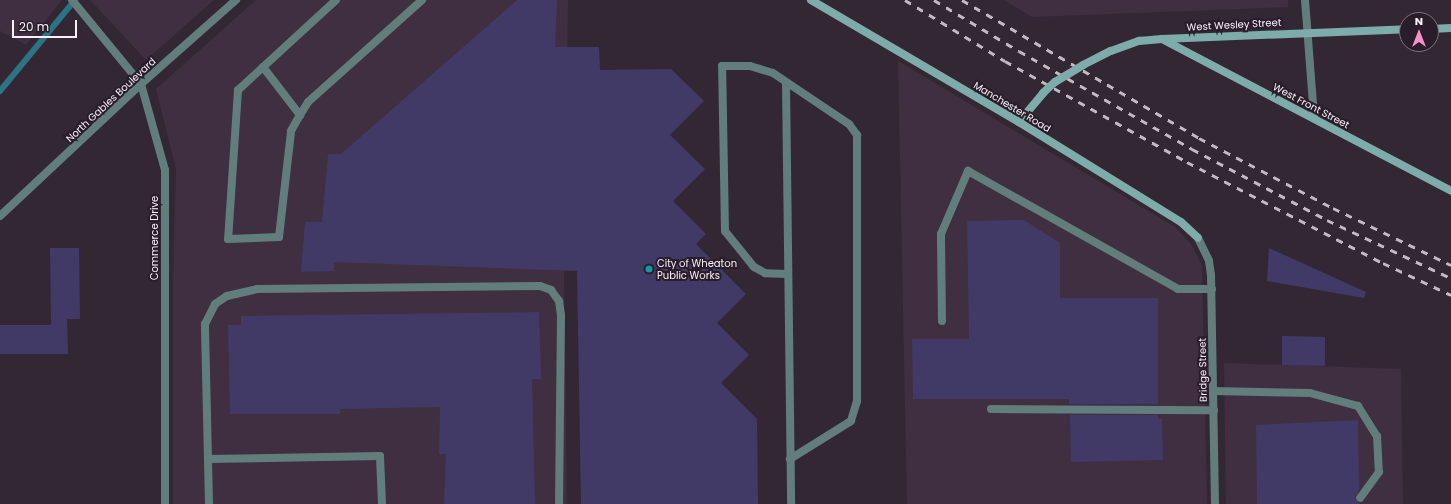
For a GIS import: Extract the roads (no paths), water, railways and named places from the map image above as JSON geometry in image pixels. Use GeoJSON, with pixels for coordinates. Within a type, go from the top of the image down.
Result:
{"type":"FeatureCollection","features":[{"type":"Feature","properties":{"kind":"street","name":"North Gables Boulevard"},"geometry":{"type":"LineString","coordinates":[[0,216],[142,84],[236,0]]}},
{"type":"Feature","properties":{"kind":"street"},"geometry":{"type":"LineString","coordinates":[[336,0],[238,90],[228,239],[279,237],[291,131],[300,115],[308,102],[418,1]]}},
{"type":"Feature","properties":{"kind":"street","name":"Manchester Road"},"geometry":{"type":"LineString","coordinates":[[811,0],[1019,122],[1181,222],[1198,238]]}},
{"type":"Feature","properties":{"kind":"street"},"geometry":{"type":"LineString","coordinates":[[1305,0],[1314,118]]}},
{"type":"Feature","properties":{"kind":"street","name":"Commerce Drive"},"geometry":{"type":"LineString","coordinates":[[73,1],[142,84],[165,170],[165,504]]}},
{"type":"Feature","properties":{"kind":"street"},"geometry":{"type":"LineString","coordinates":[[1439,29],[1451,28]]}},
{"type":"Feature","properties":{"kind":"street","name":"West Wesley Street"},"geometry":{"type":"LineString","coordinates":[[1162,39],[1399,29]]}},
{"type":"Feature","properties":{"kind":"street"},"geometry":{"type":"LineString","coordinates":[[1019,122],[1043,93],[1055,82],[1083,65],[1111,51],[1139,41],[1162,39]]}},
{"type":"Feature","properties":{"kind":"street","name":"West Front Street"},"geometry":{"type":"LineString","coordinates":[[1162,39],[1451,191]]}},
{"type":"Feature","properties":{"kind":"street"},"geometry":{"type":"LineString","coordinates":[[788,274],[765,273],[754,267],[725,231],[722,66],[750,66],[773,73],[849,124],[857,135],[857,401],[851,421],[790,459]]}},
{"type":"Feature","properties":{"kind":"street"},"geometry":{"type":"LineString","coordinates":[[263,67],[300,115]]}},
{"type":"Feature","properties":{"kind":"street"},"geometry":{"type":"LineString","coordinates":[[786,83],[791,504]]}},
{"type":"Feature","properties":{"kind":"street"},"geometry":{"type":"LineString","coordinates":[[942,321],[941,234],[968,171],[1178,289],[1212,289]]}},
{"type":"Feature","properties":{"kind":"street","name":"Bridge Street"},"geometry":{"type":"LineString","coordinates":[[1198,238],[1209,261],[1212,289],[1215,504]]}},
{"type":"Feature","properties":{"kind":"street"},"geometry":{"type":"LineString","coordinates":[[209,504],[205,324],[215,304],[227,296],[257,289],[540,286],[552,290],[559,301],[561,315],[559,504]]}},
{"type":"Feature","properties":{"kind":"street"},"geometry":{"type":"LineString","coordinates":[[1213,391],[1310,393],[1358,406],[1377,436],[1379,472],[1360,498]]}},
{"type":"Feature","properties":{"kind":"street"},"geometry":{"type":"LineString","coordinates":[[991,409],[1214,410]]}},
{"type":"Feature","properties":{"kind":"street"},"geometry":{"type":"LineString","coordinates":[[208,459],[380,456],[382,504]]}},
{"type":"Feature","properties":{"kind":"waterway"},"geometry":{"type":"LineString","coordinates":[[0,91],[75,0]]}},
{"type":"Feature","properties":{"kind":"railway"},"geometry":{"type":"LineString","coordinates":[[905,0],[1005,61],[1187,162],[1383,263],[1451,295]]}},
{"type":"Feature","properties":{"kind":"railway"},"geometry":{"type":"LineString","coordinates":[[934,0],[1019,51],[1192,149],[1327,220],[1451,278]]}},
{"type":"Feature","properties":{"kind":"railway"},"geometry":{"type":"LineString","coordinates":[[962,0],[1199,138],[1333,208],[1451,265]]}},
{"type":"Feature","properties":{"kind":"place","name":"City of Wheaton Public Works"},"geometry":{"type":"Point","coordinates":[649,269]}}]}
